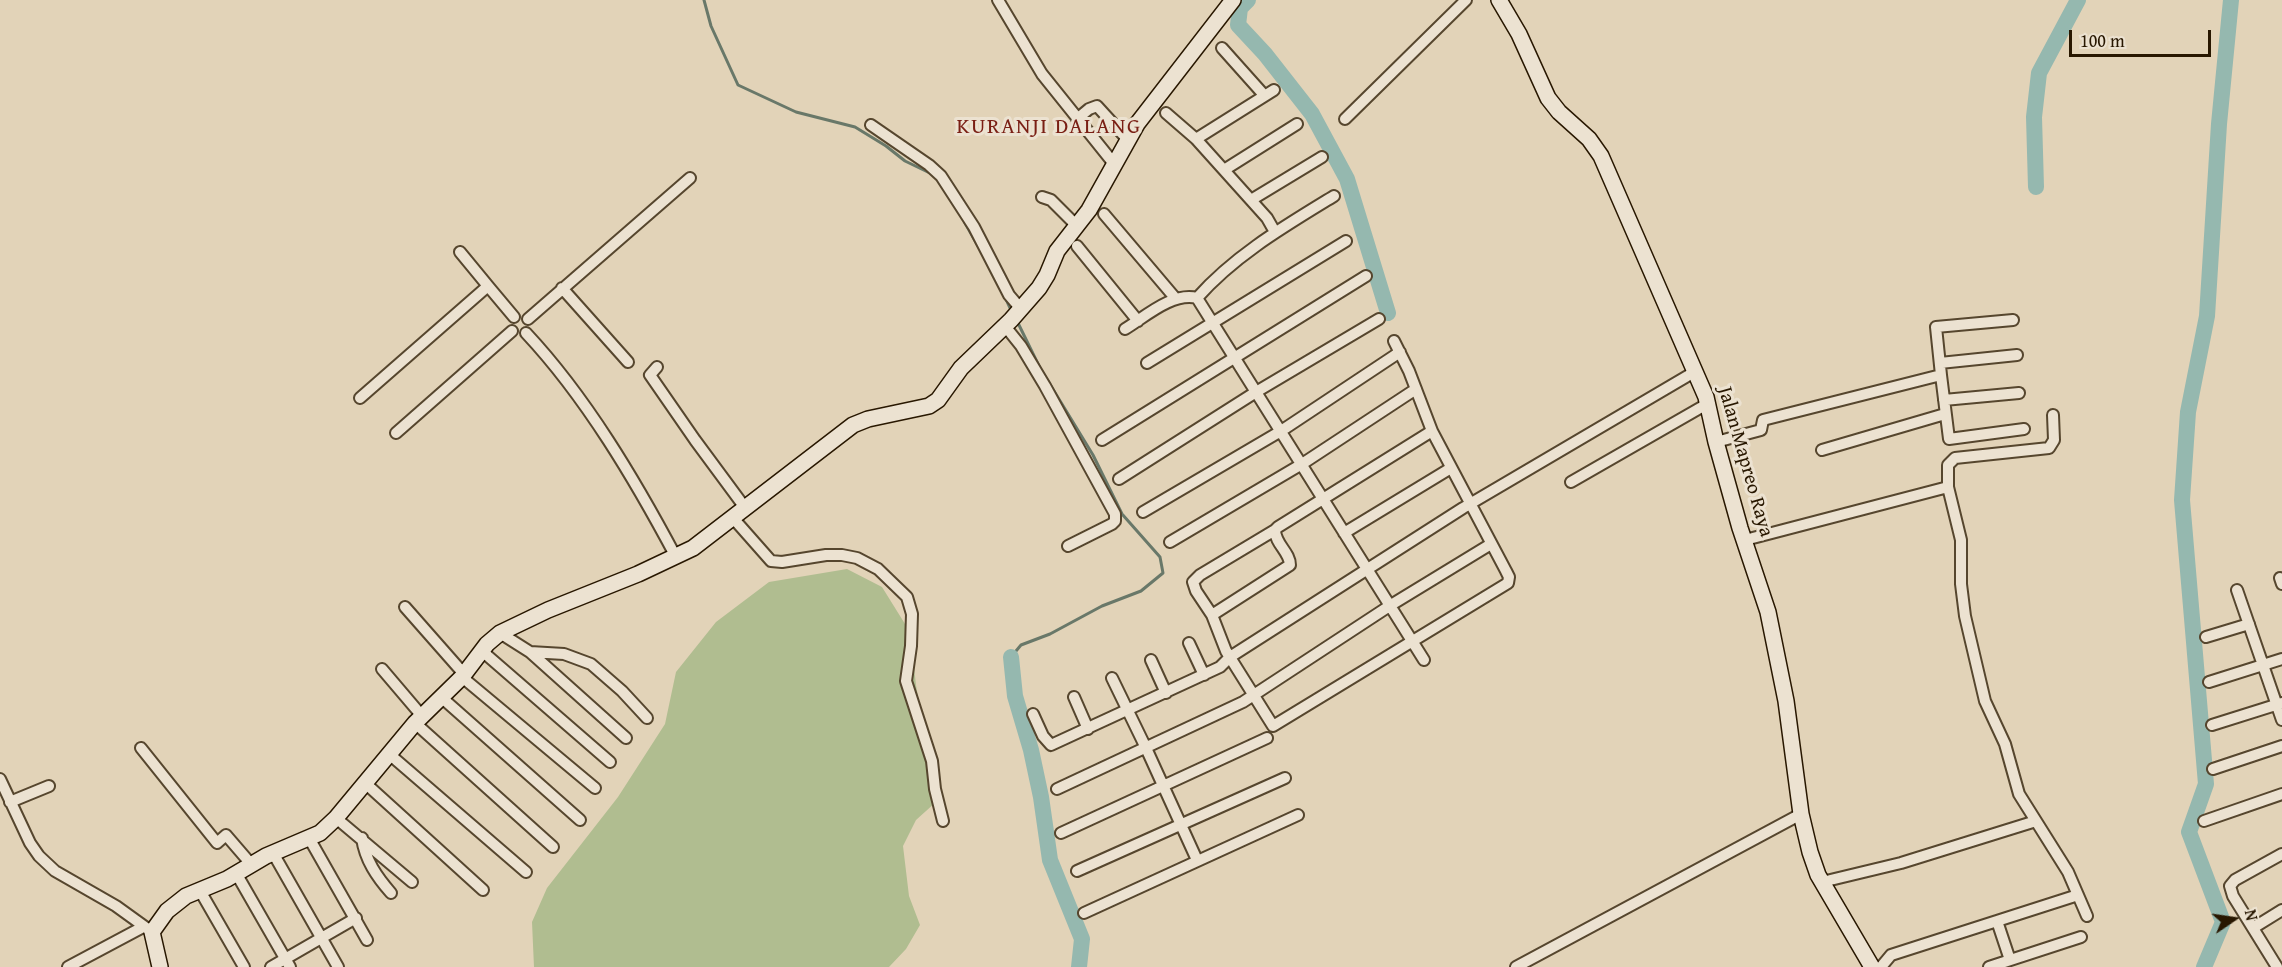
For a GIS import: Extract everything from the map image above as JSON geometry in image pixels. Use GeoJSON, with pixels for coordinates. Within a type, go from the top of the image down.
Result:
{"type":"FeatureCollection","features":[{"type":"Feature","properties":{"kind":"street"},"geometry":{"type":"LineString","coordinates":[[998,0],[1042,74],[1115,165]]}},
{"type":"Feature","properties":{"kind":"street"},"geometry":{"type":"LineString","coordinates":[[68,967],[148,929],[186,896],[199,889],[227,879],[250,864],[320,833],[336,818],[418,719],[463,676],[482,651],[500,633],[693,548],[853,425],[868,419],[934,403],[961,368],[1014,317],[1047,275],[1057,251],[1089,210],[1137,124],[1233,0]]}},
{"type":"Feature","properties":{"kind":"street"},"geometry":{"type":"LineString","coordinates":[[1345,119],[1466,0]]}},
{"type":"Feature","properties":{"kind":"street","name":"Jalan Mapreo Raya"},"geometry":{"type":"LineString","coordinates":[[1499,0],[1519,34],[1548,98],[1559,112],[1589,139],[1601,156],[1696,371],[1745,540],[1764,594],[1789,719],[1801,814],[1813,861],[1822,882],[1872,967]]}},
{"type":"Feature","properties":{"kind":"street"},"geometry":{"type":"LineString","coordinates":[[1222,48],[1264,95]]}},
{"type":"Feature","properties":{"kind":"street"},"geometry":{"type":"LineString","coordinates":[[1196,139],[1274,90]]}},
{"type":"Feature","properties":{"kind":"street"},"geometry":{"type":"LineString","coordinates":[[1077,118],[1097,106],[1128,140]]}},
{"type":"Feature","properties":{"kind":"street"},"geometry":{"type":"LineString","coordinates":[[1166,113],[1196,139],[1267,218],[1275,232]]}},
{"type":"Feature","properties":{"kind":"street"},"geometry":{"type":"LineString","coordinates":[[1224,170],[1297,123]]}},
{"type":"Feature","properties":{"kind":"street"},"geometry":{"type":"LineString","coordinates":[[871,125],[929,165],[941,176],[974,227],[1009,295],[1021,346],[1115,514],[1115,521],[1112,524],[1068,546]]}},
{"type":"Feature","properties":{"kind":"street"},"geometry":{"type":"LineString","coordinates":[[1251,200],[1322,158]]}},
{"type":"Feature","properties":{"kind":"street"},"geometry":{"type":"LineString","coordinates":[[528,319],[690,177]]}},
{"type":"Feature","properties":{"kind":"street"},"geometry":{"type":"LineString","coordinates":[[1197,298],[1209,284],[1275,232],[1334,196]]}},
{"type":"Feature","properties":{"kind":"street"},"geometry":{"type":"LineString","coordinates":[[1042,197],[1051,200],[1077,226]]}},
{"type":"Feature","properties":{"kind":"street"},"geometry":{"type":"LineString","coordinates":[[1104,214],[1176,299]]}},
{"type":"Feature","properties":{"kind":"street"},"geometry":{"type":"LineString","coordinates":[[1147,363],[1346,241]]}},
{"type":"Feature","properties":{"kind":"street"},"geometry":{"type":"LineString","coordinates":[[1077,246],[1138,321]]}},
{"type":"Feature","properties":{"kind":"street"},"geometry":{"type":"LineString","coordinates":[[460,252],[514,317]]}},
{"type":"Feature","properties":{"kind":"street"},"geometry":{"type":"LineString","coordinates":[[1102,440],[1366,276]]}},
{"type":"Feature","properties":{"kind":"street"},"geometry":{"type":"LineString","coordinates":[[360,398],[488,286]]}},
{"type":"Feature","properties":{"kind":"street"},"geometry":{"type":"LineString","coordinates":[[562,288],[628,362]]}},
{"type":"Feature","properties":{"kind":"street"},"geometry":{"type":"LineString","coordinates":[[1125,329],[1176,299],[1188,296],[1197,298],[1424,660]]}},
{"type":"Feature","properties":{"kind":"street"},"geometry":{"type":"LineString","coordinates":[[521,315],[528,319],[530,326],[526,333],[518,335],[512,331],[510,324],[514,317],[521,315]]}},
{"type":"Feature","properties":{"kind":"street"},"geometry":{"type":"LineString","coordinates":[[1119,479],[1256,392],[1380,319]]}},
{"type":"Feature","properties":{"kind":"street"},"geometry":{"type":"LineString","coordinates":[[2013,320],[1936,327],[1940,369],[1949,439],[2024,429]]}},
{"type":"Feature","properties":{"kind":"street"},"geometry":{"type":"LineString","coordinates":[[396,433],[512,331]]}},
{"type":"Feature","properties":{"kind":"street"},"geometry":{"type":"LineString","coordinates":[[526,333],[552,360],[638,486],[676,557]]}},
{"type":"Feature","properties":{"kind":"street"},"geometry":{"type":"LineString","coordinates":[[1394,341],[1432,431],[1509,577],[1508,583],[1275,726],[1270,724],[1230,657],[1212,615],[1196,591],[1194,582],[1209,569],[1275,531],[1323,498],[1432,431]]}},
{"type":"Feature","properties":{"kind":"street"},"geometry":{"type":"LineString","coordinates":[[1143,512],[1281,431],[1400,352]]}},
{"type":"Feature","properties":{"kind":"street"},"geometry":{"type":"LineString","coordinates":[[1716,442],[1761,430],[1762,420],[1940,369],[2017,355]]}},
{"type":"Feature","properties":{"kind":"street"},"geometry":{"type":"LineString","coordinates":[[657,367],[650,375],[746,508]]}},
{"type":"Feature","properties":{"kind":"street"},"geometry":{"type":"LineString","coordinates":[[1033,714],[1042,736],[1051,745],[1220,668],[1230,657],[1469,504],[1696,371]]}},
{"type":"Feature","properties":{"kind":"street"},"geometry":{"type":"LineString","coordinates":[[1170,542],[1302,464],[1416,389]]}},
{"type":"Feature","properties":{"kind":"street"},"geometry":{"type":"LineString","coordinates":[[1944,400],[2019,393]]}},
{"type":"Feature","properties":{"kind":"street"},"geometry":{"type":"LineString","coordinates":[[1571,482],[1707,404]]}},
{"type":"Feature","properties":{"kind":"street"},"geometry":{"type":"LineString","coordinates":[[1822,450],[1945,414]]}},
{"type":"Feature","properties":{"kind":"street"},"geometry":{"type":"LineString","coordinates":[[2053,415],[2054,440],[2049,448],[1955,458],[1948,465],[1948,487],[1960,531],[1963,600],[1985,701],[2008,753],[2019,794],[2063,863],[2087,916]]}},
{"type":"Feature","properties":{"kind":"street"},"geometry":{"type":"LineString","coordinates":[[1344,533],[1450,468]]}},
{"type":"Feature","properties":{"kind":"street"},"geometry":{"type":"LineString","coordinates":[[1745,540],[1948,487]]}},
{"type":"Feature","properties":{"kind":"street"},"geometry":{"type":"LineString","coordinates":[[733,519],[771,561],[782,562],[826,555],[857,558],[878,569],[903,591],[912,614],[911,658],[906,681],[932,761],[935,789],[943,821]]}},
{"type":"Feature","properties":{"kind":"street"},"geometry":{"type":"LineString","coordinates":[[1212,615],[1290,565],[1290,558],[1276,538],[1275,531]]}},
{"type":"Feature","properties":{"kind":"street"},"geometry":{"type":"LineString","coordinates":[[1057,789],[1243,702],[1391,605],[1491,544]]}},
{"type":"Feature","properties":{"kind":"street"},"geometry":{"type":"LineString","coordinates":[[2237,590],[2279,704],[2282,720]]}},
{"type":"Feature","properties":{"kind":"street"},"geometry":{"type":"LineString","coordinates":[[405,606],[463,676],[595,788]]}},
{"type":"Feature","properties":{"kind":"street"},"geometry":{"type":"LineString","coordinates":[[2206,637],[2249,624]]}},
{"type":"Feature","properties":{"kind":"street"},"geometry":{"type":"LineString","coordinates":[[500,633],[530,652],[626,738]]}},
{"type":"Feature","properties":{"kind":"street"},"geometry":{"type":"LineString","coordinates":[[1189,643],[1204,675]]}},
{"type":"Feature","properties":{"kind":"street"},"geometry":{"type":"LineString","coordinates":[[482,651],[610,762]]}},
{"type":"Feature","properties":{"kind":"street"},"geometry":{"type":"LineString","coordinates":[[530,652],[564,654],[591,664],[622,691],[646,718]]}},
{"type":"Feature","properties":{"kind":"street"},"geometry":{"type":"LineString","coordinates":[[2209,682],[2282,659]]}},
{"type":"Feature","properties":{"kind":"street"},"geometry":{"type":"LineString","coordinates":[[1151,660],[1166,693]]}},
{"type":"Feature","properties":{"kind":"street"},"geometry":{"type":"LineString","coordinates":[[381,669],[418,719],[553,847]]}},
{"type":"Feature","properties":{"kind":"street"},"geometry":{"type":"LineString","coordinates":[[1112,678],[1197,860]]}},
{"type":"Feature","properties":{"kind":"street"},"geometry":{"type":"LineString","coordinates":[[441,697],[580,820]]}},
{"type":"Feature","properties":{"kind":"street"},"geometry":{"type":"LineString","coordinates":[[1074,697],[1088,729]]}},
{"type":"Feature","properties":{"kind":"street"},"geometry":{"type":"LineString","coordinates":[[2212,725],[2279,704]]}},
{"type":"Feature","properties":{"kind":"street"},"geometry":{"type":"LineString","coordinates":[[1061,833],[1267,738]]}},
{"type":"Feature","properties":{"kind":"street"},"geometry":{"type":"LineString","coordinates":[[2213,769],[2282,746]]}},
{"type":"Feature","properties":{"kind":"street"},"geometry":{"type":"LineString","coordinates":[[141,748],[217,843],[226,835],[250,864]]}},
{"type":"Feature","properties":{"kind":"street"},"geometry":{"type":"LineString","coordinates":[[388,753],[526,872]]}},
{"type":"Feature","properties":{"kind":"street"},"geometry":{"type":"LineString","coordinates":[[1077,871],[1285,778]]}},
{"type":"Feature","properties":{"kind":"street"},"geometry":{"type":"LineString","coordinates":[[0,779],[34,849],[55,871],[116,906],[148,929],[160,967]]}},
{"type":"Feature","properties":{"kind":"street"},"geometry":{"type":"LineString","coordinates":[[364,782],[483,890]]}},
{"type":"Feature","properties":{"kind":"street"},"geometry":{"type":"LineString","coordinates":[[10,802],[49,786]]}},
{"type":"Feature","properties":{"kind":"street"},"geometry":{"type":"LineString","coordinates":[[2204,820],[2282,794]]}},
{"type":"Feature","properties":{"kind":"street"},"geometry":{"type":"LineString","coordinates":[[1516,967],[1801,814]]}},
{"type":"Feature","properties":{"kind":"street"},"geometry":{"type":"LineString","coordinates":[[1084,913],[1298,815]]}},
{"type":"Feature","properties":{"kind":"street"},"geometry":{"type":"LineString","coordinates":[[336,818],[412,882]]}},
{"type":"Feature","properties":{"kind":"street"},"geometry":{"type":"LineString","coordinates":[[1822,882],[1901,863],[2036,821]]}},
{"type":"Feature","properties":{"kind":"street"},"geometry":{"type":"LineString","coordinates":[[309,838],[367,940]]}},
{"type":"Feature","properties":{"kind":"street"},"geometry":{"type":"LineString","coordinates":[[362,838],[367,858],[391,893]]}},
{"type":"Feature","properties":{"kind":"street"},"geometry":{"type":"LineString","coordinates":[[273,853],[338,967]]}},
{"type":"Feature","properties":{"kind":"street"},"geometry":{"type":"LineString","coordinates":[[2278,965],[2233,896],[2230,886],[2235,880],[2282,854]]}},
{"type":"Feature","properties":{"kind":"street"},"geometry":{"type":"LineString","coordinates":[[236,873],[288,963]]}},
{"type":"Feature","properties":{"kind":"street"},"geometry":{"type":"LineString","coordinates":[[199,889],[244,967]]}},
{"type":"Feature","properties":{"kind":"street"},"geometry":{"type":"LineString","coordinates":[[1881,967],[1891,954],[2078,895]]}},
{"type":"Feature","properties":{"kind":"street"},"geometry":{"type":"LineString","coordinates":[[2253,928],[2282,910]]}},
{"type":"Feature","properties":{"kind":"street"},"geometry":{"type":"LineString","coordinates":[[271,967],[288,963],[322,937],[356,918]]}},
{"type":"Feature","properties":{"kind":"street"},"geometry":{"type":"LineString","coordinates":[[1997,921],[2010,960]]}},
{"type":"Feature","properties":{"kind":"street"},"geometry":{"type":"LineString","coordinates":[[1989,967],[2081,937]]}},
{"type":"Feature","properties":{"kind":"green space"},"geometry":{"type":"Polygon","coordinates":[[[847,569],[882,587],[910,632],[916,685],[936,802],[916,820],[903,846],[909,896],[920,925],[906,949],[889,967],[534,967],[532,922],[547,888],[618,797],[665,724],[676,672],[716,622],[769,582],[847,569]]]}},
{"type":"Feature","properties":{"kind":"waterway"},"geometry":{"type":"LineString","coordinates":[[704,0],[711,26],[738,85],[796,112],[855,127],[905,161],[934,175]]}},
{"type":"Feature","properties":{"kind":"waterway"},"geometry":{"type":"LineString","coordinates":[[1248,0],[1240,8],[1238,25],[1265,54],[1312,114],[1347,179],[1388,313]]}},
{"type":"Feature","properties":{"kind":"waterway"},"geometry":{"type":"LineString","coordinates":[[2036,187],[2034,117],[2039,73],[2078,0]]}},
{"type":"Feature","properties":{"kind":"waterway"},"geometry":{"type":"LineString","coordinates":[[2204,967],[2223,922],[2189,832],[2206,784],[2182,500],[2188,412],[2207,316],[2219,124],[2231,0]]}},
{"type":"Feature","properties":{"kind":"waterway"},"geometry":{"type":"LineString","coordinates":[[965,223],[978,246]]}},
{"type":"Feature","properties":{"kind":"waterway"},"geometry":{"type":"LineString","coordinates":[[1005,297],[1011,310]]}},
{"type":"Feature","properties":{"kind":"waterway"},"geometry":{"type":"LineString","coordinates":[[1011,657],[1021,645],[1050,634],[1102,606],[1141,591],[1163,573],[1160,557],[1122,514],[1093,455],[1040,368],[1017,321]]}},
{"type":"Feature","properties":{"kind":"waterway"},"geometry":{"type":"LineString","coordinates":[[1011,657],[1015,696],[1031,750],[1041,797],[1050,860],[1082,939],[1079,967]]}},
{"type":"Feature","properties":{"kind":"district","name":"KURANJI DALANG"},"geometry":{"type":"Point","coordinates":[1049,127]}}]}
